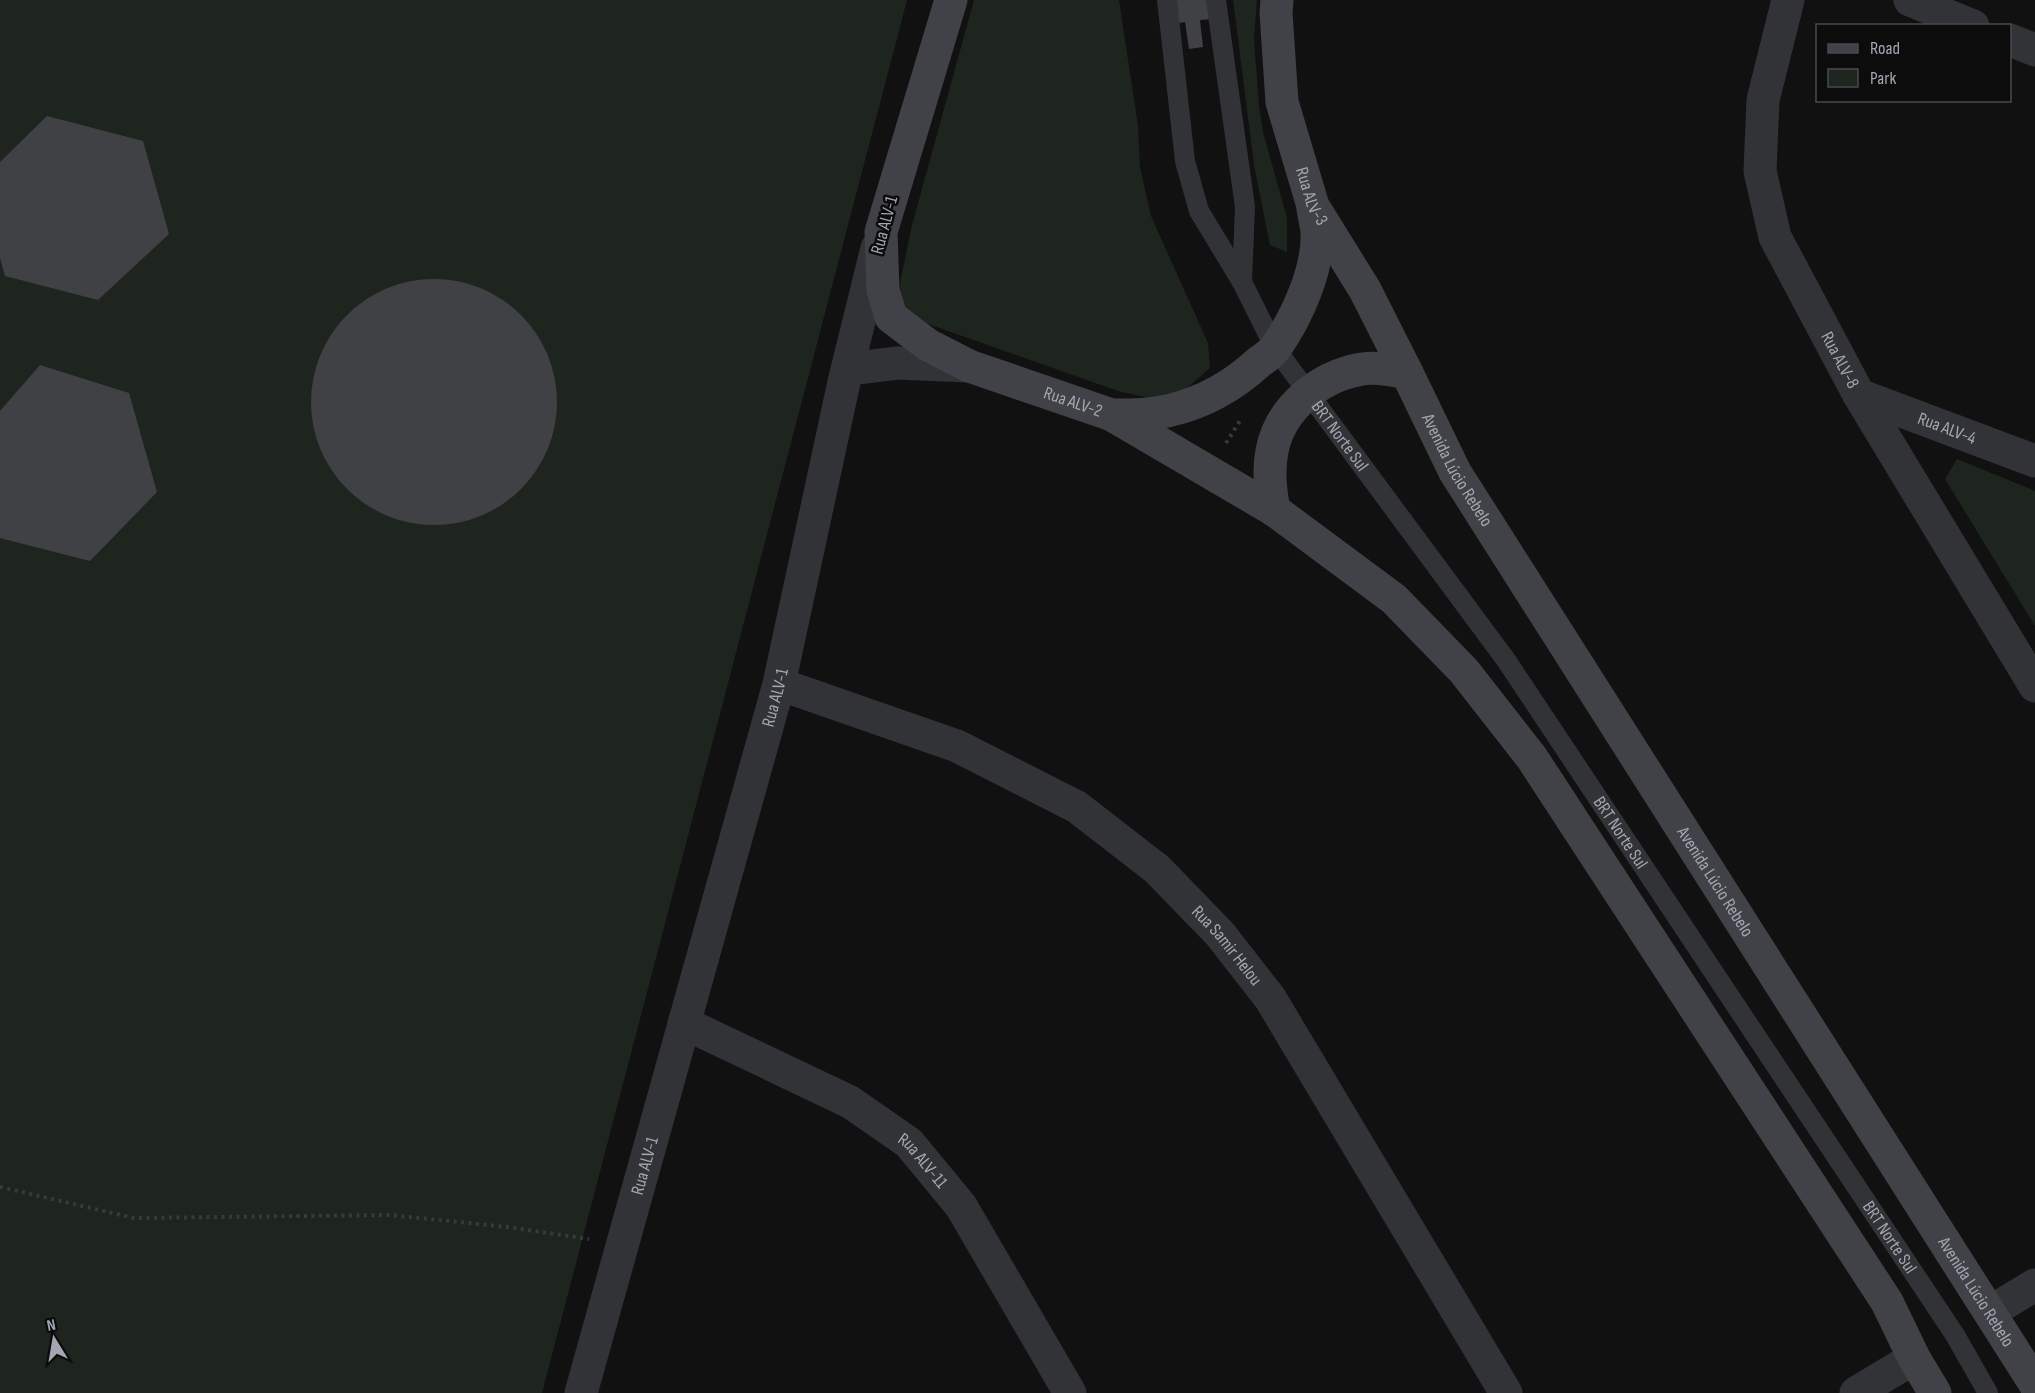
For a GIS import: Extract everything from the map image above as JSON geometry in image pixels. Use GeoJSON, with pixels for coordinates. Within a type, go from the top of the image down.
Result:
{"type":"FeatureCollection","features":[{"type":"Feature","properties":{"kind":"main road","name":"Rua ALV-1"},"geometry":{"type":"LineString","coordinates":[[881,232],[951,0]]}},
{"type":"Feature","properties":{"kind":"main road","name":"Rua ALV-3"},"geometry":{"type":"LineString","coordinates":[[1277,0],[1282,102],[1313,206],[1365,290],[1407,372]]}},
{"type":"Feature","properties":{"kind":"main road"},"geometry":{"type":"LineString","coordinates":[[1112,415],[1141,415],[1170,411],[1198,402],[1248,372],[1275,348],[1298,309],[1310,276],[1317,233],[1313,206]]}},
{"type":"Feature","properties":{"kind":"main road"},"geometry":{"type":"LineString","coordinates":[[881,232],[883,290],[891,317],[928,345],[969,366]]}},
{"type":"Feature","properties":{"kind":"main road","name":"Rua ALV-2"},"geometry":{"type":"LineString","coordinates":[[969,366],[1112,415],[1275,510]]}},
{"type":"Feature","properties":{"kind":"main road"},"geometry":{"type":"LineString","coordinates":[[1407,372],[1385,368],[1363,369],[1342,374],[1308,393],[1289,412],[1272,449],[1269,470],[1270,490],[1275,510],[1394,599],[1464,671],[1532,758],[1887,1302],[1914,1358],[1935,1393]]}},
{"type":"Feature","properties":{"kind":"main road","name":"Avenida Lúcio Rebelo"},"geometry":{"type":"LineString","coordinates":[[1407,372],[1455,472],[2035,1384]]}},
{"type":"Feature","properties":{"kind":"street","name":"Rua ALV-8"},"geometry":{"type":"LineString","coordinates":[[1788,0],[1763,100],[1761,171],[1774,237],[1859,395],[2035,686]]}},
{"type":"Feature","properties":{"kind":"street"},"geometry":{"type":"LineString","coordinates":[[1910,0],[1968,24]]}},
{"type":"Feature","properties":{"kind":"street"},"geometry":{"type":"LineString","coordinates":[[2011,40],[2035,50]]}},
{"type":"Feature","properties":{"kind":"street","name":"Rua ALV-1"},"geometry":{"type":"LineString","coordinates":[[581,1393],[779,684],[844,382],[881,232]]}},
{"type":"Feature","properties":{"kind":"street","name":"Rua ALV-2"},"geometry":{"type":"LineString","coordinates":[[849,369],[898,363],[969,366]]}},
{"type":"Feature","properties":{"kind":"street","name":"Rua ALV-4"},"geometry":{"type":"LineString","coordinates":[[1859,395],[2035,461]]}},
{"type":"Feature","properties":{"kind":"street","name":"Rua Samir Helou"},"geometry":{"type":"LineString","coordinates":[[779,684],[957,746],[1077,807],[1157,869],[1220,934],[1270,998],[1506,1393]]}},
{"type":"Feature","properties":{"kind":"street","name":"Rua ALV-11"},"geometry":{"type":"LineString","coordinates":[[684,1023],[850,1102],[909,1143],[960,1206],[1070,1393]]}},
{"type":"Feature","properties":{"kind":"street"},"geometry":{"type":"LineString","coordinates":[[1990,1312],[2035,1285]]}},
{"type":"Feature","properties":{"kind":"street"},"geometry":{"type":"LineString","coordinates":[[1856,1393],[1914,1358]]}},
{"type":"Feature","properties":{"kind":"lane","name":"BRT Norte Sul"},"geometry":{"type":"LineString","coordinates":[[1167,0],[1185,161],[1199,211],[1242,282],[1275,348],[1506,660],[1948,1325],[1988,1393]]}},
{"type":"Feature","properties":{"kind":"lane","name":"BRT Norte Sul"},"geometry":{"type":"LineString","coordinates":[[1216,0],[1245,207],[1242,282]]}},
{"type":"Feature","properties":{"kind":"path"},"geometry":{"type":"LineString","coordinates":[[1208,471],[1249,408],[1233,382]]}},
{"type":"Feature","properties":{"kind":"path"},"geometry":{"type":"LineString","coordinates":[[0,1187],[134,1218],[390,1215],[507,1227],[623,1244]]}},
{"type":"Feature","properties":{"kind":"green space"},"geometry":{"type":"Polygon","coordinates":[[[0,0],[907,0],[542,1393],[0,1393],[0,0]]]}},
{"type":"Feature","properties":{"kind":"green space"},"geometry":{"type":"Polygon","coordinates":[[[974,0],[1119,0],[1138,126],[1140,167],[1151,216],[1208,343],[1210,368],[1186,389],[1150,398],[1118,391],[917,320],[902,306],[900,283],[912,225],[974,0]]]}},
{"type":"Feature","properties":{"kind":"green space"},"geometry":{"type":"Polygon","coordinates":[[[1233,0],[1257,0],[1254,39],[1259,106],[1263,132],[1287,218],[1287,252],[1270,245],[1254,165],[1233,0]]]}},
{"type":"Feature","properties":{"kind":"green space"},"geometry":{"type":"Polygon","coordinates":[[[1957,459],[2035,491],[2035,626],[1945,479],[1957,459]]]}},
{"type":"Feature","properties":{"kind":"building"},"geometry":{"type":"Polygon","coordinates":[[[1171,0],[1212,0],[1214,19],[1200,20],[1203,47],[1189,49],[1185,22],[1174,24],[1171,0]]]}},
{"type":"Feature","properties":{"kind":"building"},"geometry":{"type":"Polygon","coordinates":[[[47,116],[143,141],[169,234],[98,300],[5,276],[0,258],[0,162],[47,116]]]}},
{"type":"Feature","properties":{"kind":"building"},"geometry":{"type":"Polygon","coordinates":[[[434,279],[458,282],[481,289],[502,300],[521,315],[536,334],[547,355],[554,378],[557,402],[554,426],[547,449],[536,470],[521,489],[502,504],[481,515],[458,522],[434,525],[410,522],[387,515],[366,504],[347,489],[332,470],[321,449],[314,426],[311,402],[314,378],[321,355],[332,334],[347,315],[366,300],[387,289],[410,282],[434,279]]]}},
{"type":"Feature","properties":{"kind":"building"},"geometry":{"type":"Polygon","coordinates":[[[40,365],[129,393],[157,492],[90,561],[0,538],[0,411],[40,365]]]}}]}
